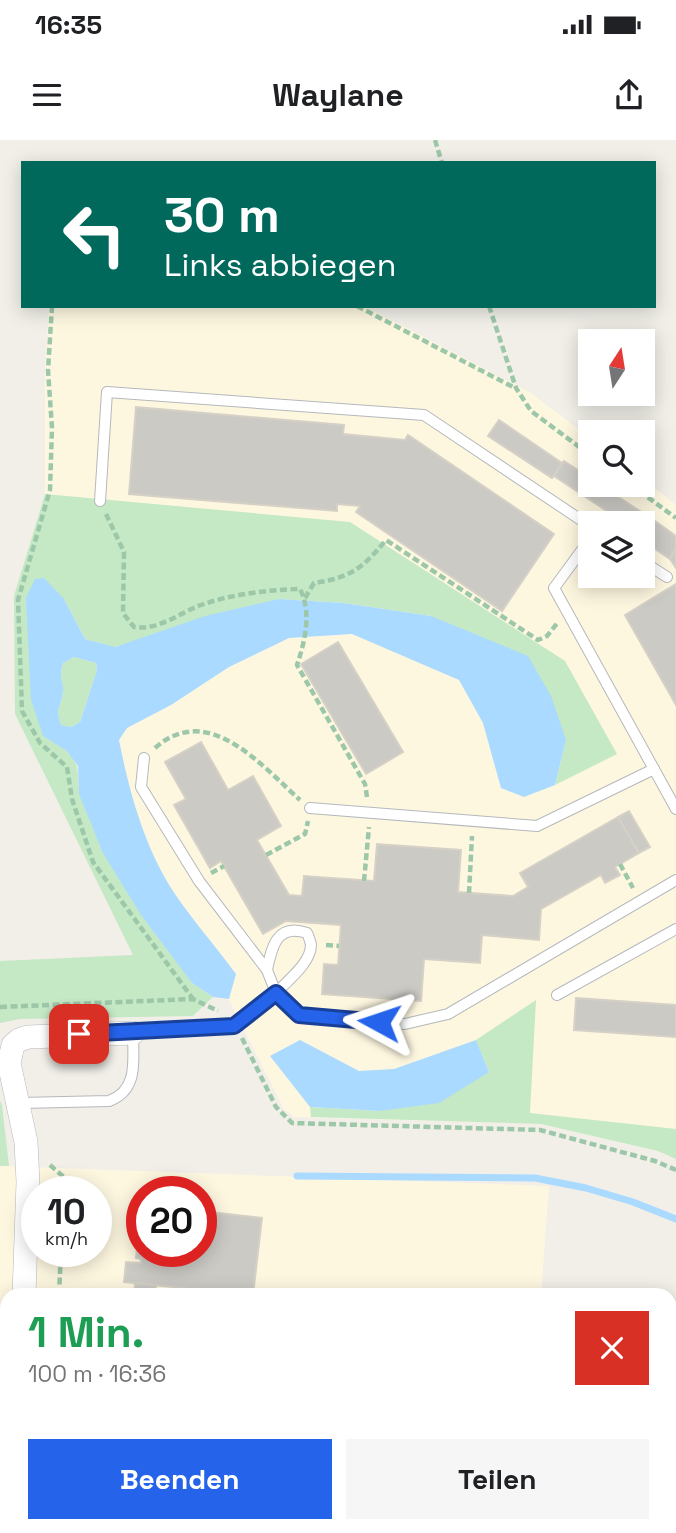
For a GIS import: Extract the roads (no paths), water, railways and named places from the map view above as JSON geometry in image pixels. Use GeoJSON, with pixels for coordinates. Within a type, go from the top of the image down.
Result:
{"type":"FeatureCollection","features":[{"type":"Feature","properties":{"kind":"street"},"geometry":{"type":"LineString","coordinates":[[24,1288],[28,1182],[26,1142],[19,1103],[4,1063],[13,1045],[28,1037],[133,1033]]}},
{"type":"Feature","properties":{"kind":"lane"},"geometry":{"type":"LineString","coordinates":[[100,501],[107,392],[424,415],[578,518]]}},
{"type":"Feature","properties":{"kind":"lane"},"geometry":{"type":"LineString","coordinates":[[578,555],[554,587],[676,809]]}},
{"type":"Feature","properties":{"kind":"lane"},"geometry":{"type":"LineString","coordinates":[[655,569],[667,577]]}},
{"type":"Feature","properties":{"kind":"lane"},"geometry":{"type":"LineString","coordinates":[[144,758],[141,786],[199,881],[267,970],[276,993],[299,1015],[405,1024],[448,1014],[676,880]]}},
{"type":"Feature","properties":{"kind":"lane"},"geometry":{"type":"LineString","coordinates":[[310,808],[537,826],[654,769]]}},
{"type":"Feature","properties":{"kind":"lane"},"geometry":{"type":"LineString","coordinates":[[557,995],[676,929]]}},
{"type":"Feature","properties":{"kind":"lane"},"geometry":{"type":"LineString","coordinates":[[19,1103],[109,1101],[118,1097],[126,1091],[132,1076],[133,1033],[234,1026],[276,993],[303,964],[311,944],[307,933],[298,930],[278,936],[271,950],[267,970]]}},
{"type":"Feature","properties":{"kind":"water"},"geometry":{"type":"Polygon","coordinates":[[[44,578],[64,599],[85,639],[115,647],[205,616],[279,599],[344,603],[431,616],[528,656],[551,696],[566,740],[555,785],[524,797],[501,788],[483,723],[459,680],[352,634],[289,638],[229,667],[171,705],[127,728],[119,740],[147,841],[177,897],[236,974],[229,999],[213,997],[192,983],[141,915],[103,853],[79,794],[78,766],[67,751],[43,736],[31,700],[26,598],[35,579],[44,578]],[[74,657],[63,663],[63,691],[58,711],[61,725],[71,727],[80,722],[97,670],[96,663],[74,657]]]}},
{"type":"Feature","properties":{"kind":"water"},"geometry":{"type":"Polygon","coordinates":[[[300,1040],[359,1071],[394,1069],[476,1040],[489,1072],[439,1103],[379,1111],[310,1107],[270,1056],[300,1040]]]}},
{"type":"Feature","properties":{"kind":"waterway"},"geometry":{"type":"LineString","coordinates":[[297,1176],[535,1178],[586,1188],[676,1219]]}}]}
